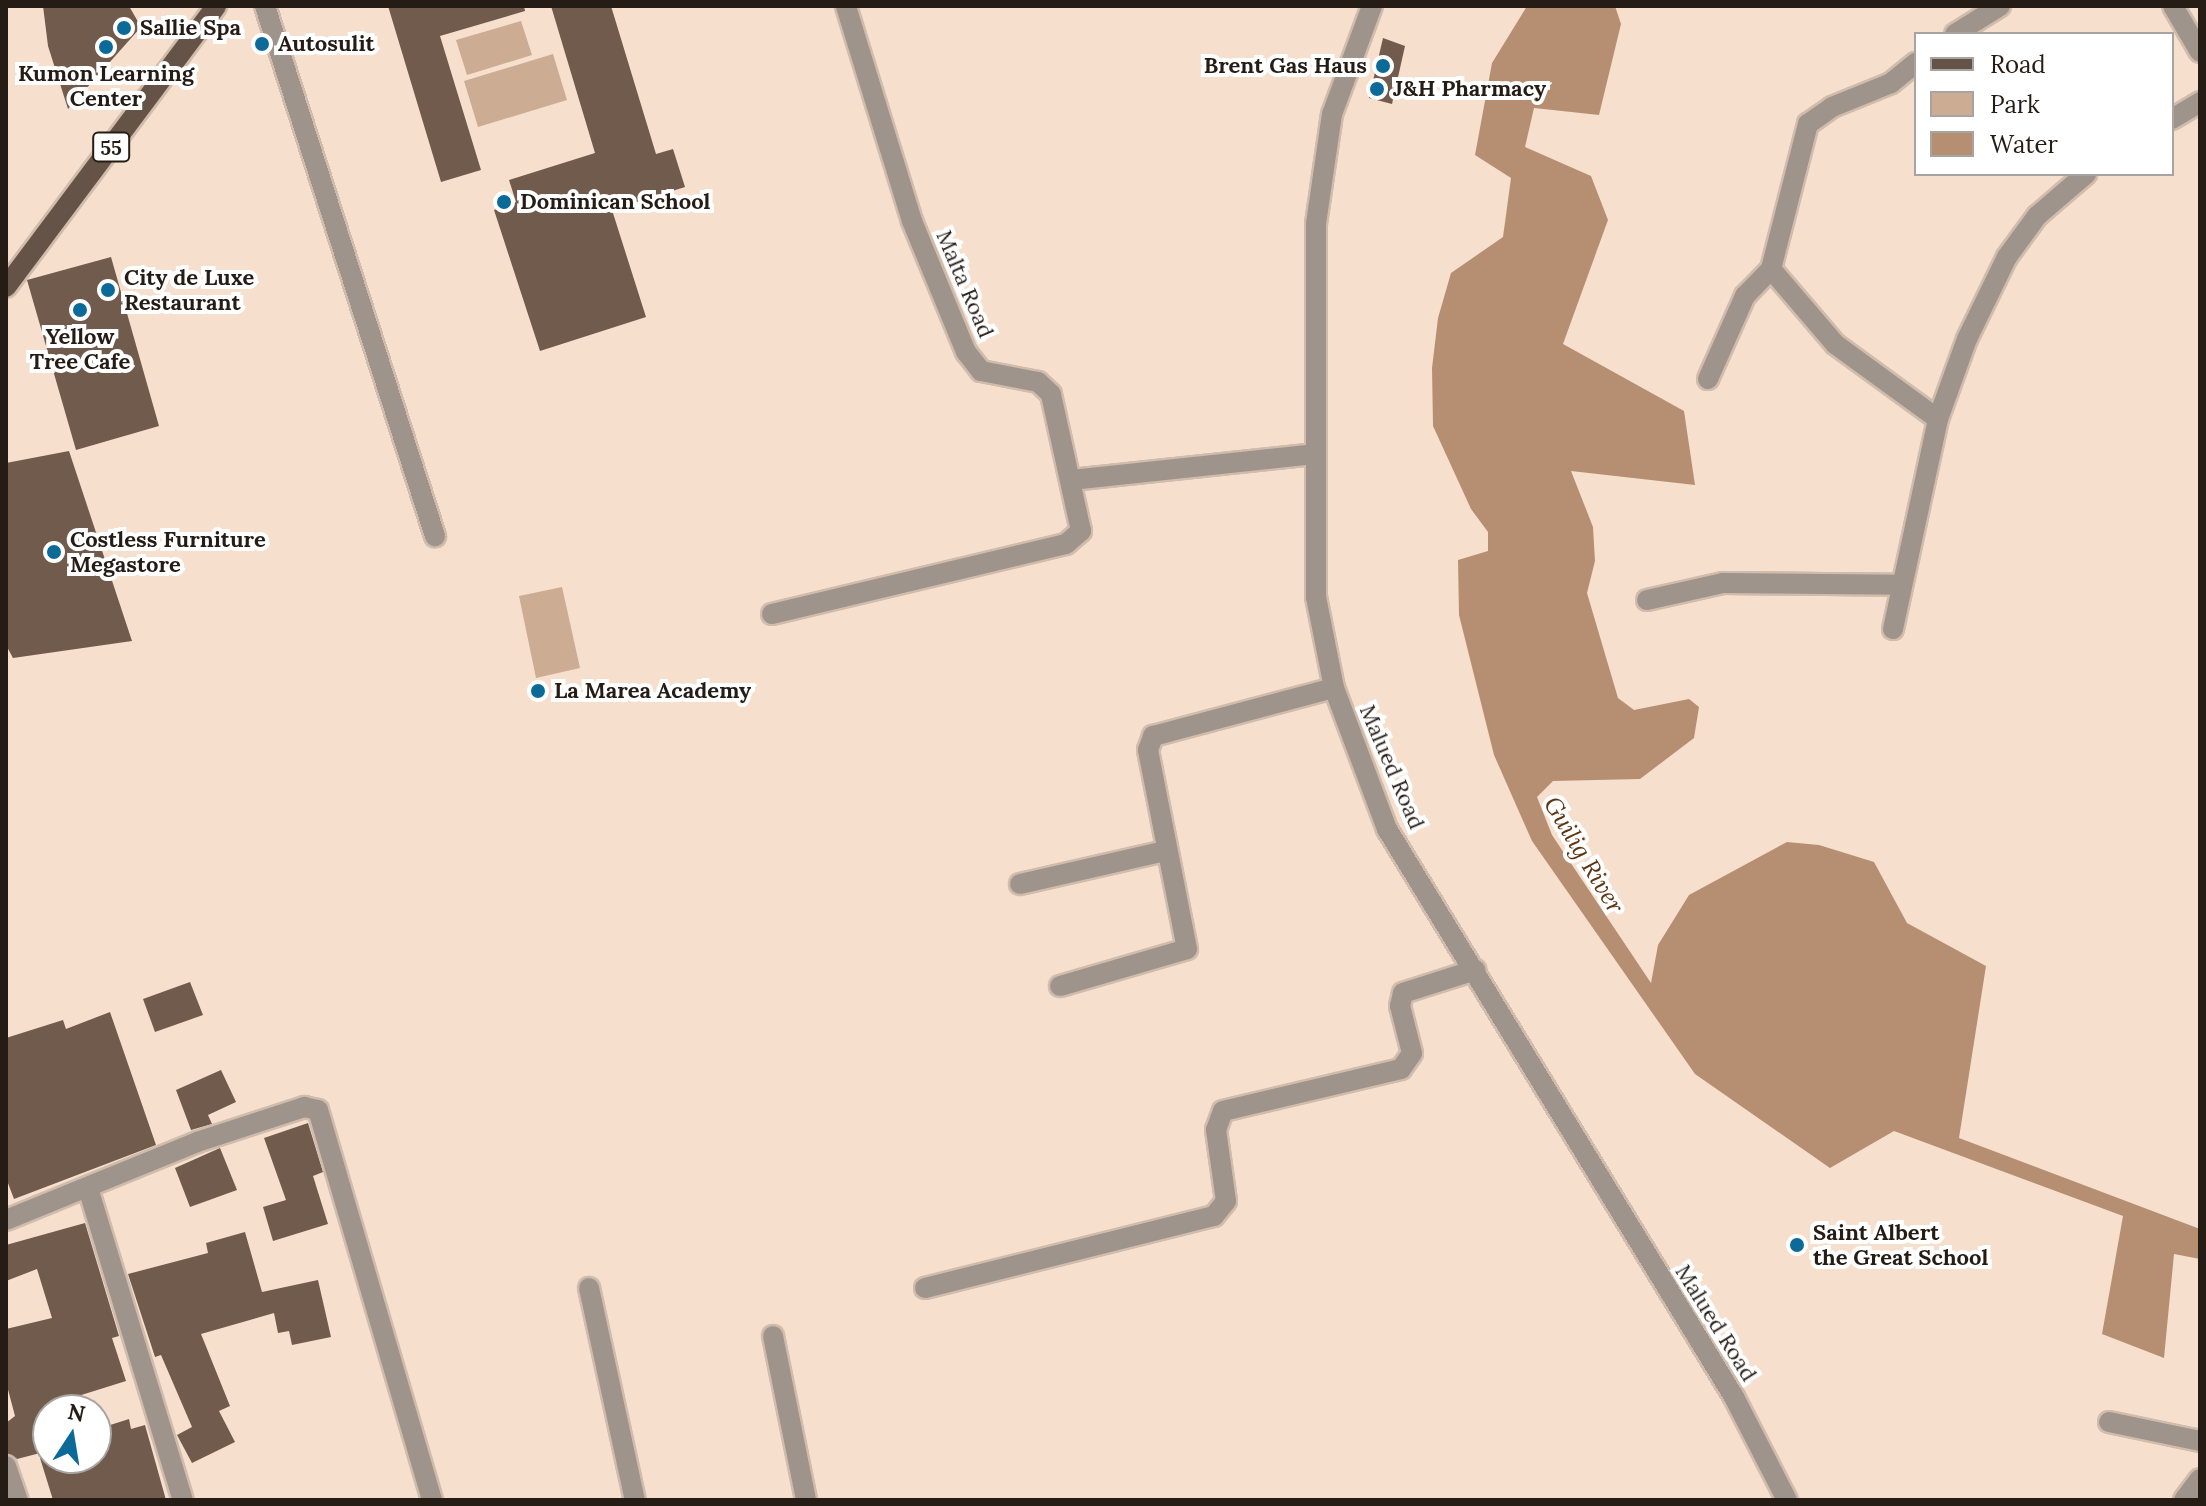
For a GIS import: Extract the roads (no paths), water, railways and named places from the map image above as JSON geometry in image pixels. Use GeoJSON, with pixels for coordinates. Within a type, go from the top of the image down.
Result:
{"type":"FeatureCollection","features":[{"type":"Feature","properties":{"kind":"main road","name":"55"},"geometry":{"type":"LineString","coordinates":[[6,287],[216,6]]}},
{"type":"Feature","properties":{"kind":"street"},"geometry":{"type":"LineString","coordinates":[[265,6],[435,536]]}},
{"type":"Feature","properties":{"kind":"street","name":"Malta Road"},"geometry":{"type":"LineString","coordinates":[[846,6],[912,221],[966,352],[981,371],[1044,385],[1051,394],[1072,480]]}},
{"type":"Feature","properties":{"kind":"street","name":"Malued Road"},"geometry":{"type":"LineString","coordinates":[[1372,6],[1332,114],[1316,224],[1316,597],[1334,688],[1387,829],[1734,1397],[1780,1499]]}},
{"type":"Feature","properties":{"kind":"street"},"geometry":{"type":"LineString","coordinates":[[1958,32],[2000,6]]}},
{"type":"Feature","properties":{"kind":"street"},"geometry":{"type":"LineString","coordinates":[[2173,6],[2200,52]]}},
{"type":"Feature","properties":{"kind":"street"},"geometry":{"type":"LineString","coordinates":[[1708,379],[1745,296],[1771,269],[1808,124],[1832,107],[1891,83],[1914,65]]}},
{"type":"Feature","properties":{"kind":"street"},"geometry":{"type":"LineString","coordinates":[[2174,118],[2200,102]]}},
{"type":"Feature","properties":{"kind":"street"},"geometry":{"type":"LineString","coordinates":[[1893,629],[1938,419],[1967,339],[2007,257],[2037,216],[2084,176]]}},
{"type":"Feature","properties":{"kind":"street"},"geometry":{"type":"LineString","coordinates":[[1771,269],[1835,344],[1938,419]]}},
{"type":"Feature","properties":{"kind":"street"},"geometry":{"type":"LineString","coordinates":[[772,614],[1076,541],[1081,531],[1072,480],[1314,454]]}},
{"type":"Feature","properties":{"kind":"street"},"geometry":{"type":"LineString","coordinates":[[1647,600],[1723,583],[1902,585]]}},
{"type":"Feature","properties":{"kind":"street"},"geometry":{"type":"LineString","coordinates":[[1060,986],[1187,949],[1165,851],[1148,750],[1153,736],[1334,688]]}},
{"type":"Feature","properties":{"kind":"street"},"geometry":{"type":"LineString","coordinates":[[1020,884],[1165,851]]}},
{"type":"Feature","properties":{"kind":"street"},"geometry":{"type":"LineString","coordinates":[[925,1288],[1214,1216],[1226,1201],[1216,1130],[1223,1111],[1401,1069],[1412,1053],[1400,1006],[1403,993],[1475,970]]}},
{"type":"Feature","properties":{"kind":"street"},"geometry":{"type":"LineString","coordinates":[[6,1220],[197,1142],[304,1107],[318,1110],[432,1500]]}},
{"type":"Feature","properties":{"kind":"street"},"geometry":{"type":"LineString","coordinates":[[88,1188],[183,1500]]}},
{"type":"Feature","properties":{"kind":"street"},"geometry":{"type":"LineString","coordinates":[[589,1288],[635,1500]]}},
{"type":"Feature","properties":{"kind":"street"},"geometry":{"type":"LineString","coordinates":[[773,1336],[806,1500]]}},
{"type":"Feature","properties":{"kind":"street"},"geometry":{"type":"LineString","coordinates":[[2109,1422],[2200,1441]]}},
{"type":"Feature","properties":{"kind":"street"},"geometry":{"type":"LineString","coordinates":[[6,1466],[18,1500]]}},
{"type":"Feature","properties":{"kind":"street"},"geometry":{"type":"LineString","coordinates":[[2184,1500],[2200,1479]]}},
{"type":"Feature","properties":{"kind":"water"},"geometry":{"type":"Polygon","coordinates":[[[1527,6],[1615,6],[1621,24],[1599,115],[1534,108],[1525,147],[1591,176],[1608,220],[1563,344],[1684,411],[1695,485],[1571,471],[1593,527],[1595,561],[1587,593],[1618,698],[1634,710],[1689,699],[1699,707],[1694,738],[1640,779],[1553,781],[1537,797],[1552,835],[1651,983],[1658,945],[1689,895],[1787,842],[1819,845],[1874,862],[1907,923],[1986,966],[1959,1138],[2200,1229],[2200,1259],[2174,1254],[2164,1358],[2102,1334],[2123,1216],[1894,1131],[1830,1168],[1695,1074],[1532,841],[1494,755],[1459,615],[1458,560],[1488,551],[1488,532],[1471,509],[1433,426],[1432,368],[1438,318],[1451,273],[1503,237],[1511,178],[1475,155],[1492,63],[1527,6]]]}},
{"type":"Feature","properties":{"kind":"place","name":"Sallie Spa"},"geometry":{"type":"Point","coordinates":[124,28]}},
{"type":"Feature","properties":{"kind":"place","name":"Autosulit"},"geometry":{"type":"Point","coordinates":[262,44]}},
{"type":"Feature","properties":{"kind":"place","name":"Kumon Learning Center"},"geometry":{"type":"Point","coordinates":[106,47]}},
{"type":"Feature","properties":{"kind":"place","name":"Brent Gas Haus"},"geometry":{"type":"Point","coordinates":[1383,66]}},
{"type":"Feature","properties":{"kind":"place","name":"J&H Pharmacy"},"geometry":{"type":"Point","coordinates":[1377,89]}},
{"type":"Feature","properties":{"kind":"place","name":"Dominican School"},"geometry":{"type":"Point","coordinates":[504,202]}},
{"type":"Feature","properties":{"kind":"place","name":"City de Luxe Restaurant"},"geometry":{"type":"Point","coordinates":[108,290]}},
{"type":"Feature","properties":{"kind":"place","name":"Yellow Tree Cafe"},"geometry":{"type":"Point","coordinates":[80,310]}},
{"type":"Feature","properties":{"kind":"place","name":"Costless Furniture Megastore"},"geometry":{"type":"Point","coordinates":[54,552]}},
{"type":"Feature","properties":{"kind":"place","name":"La Marea Academy"},"geometry":{"type":"Point","coordinates":[538,691]}},
{"type":"Feature","properties":{"kind":"place","name":"Saint Albert the Great School"},"geometry":{"type":"Point","coordinates":[1797,1245]}},
{"type":"Feature","properties":{"kind":"water label","name":"Guilig River"},"geometry":{"type":"Point","coordinates":[1584,855]}}]}
